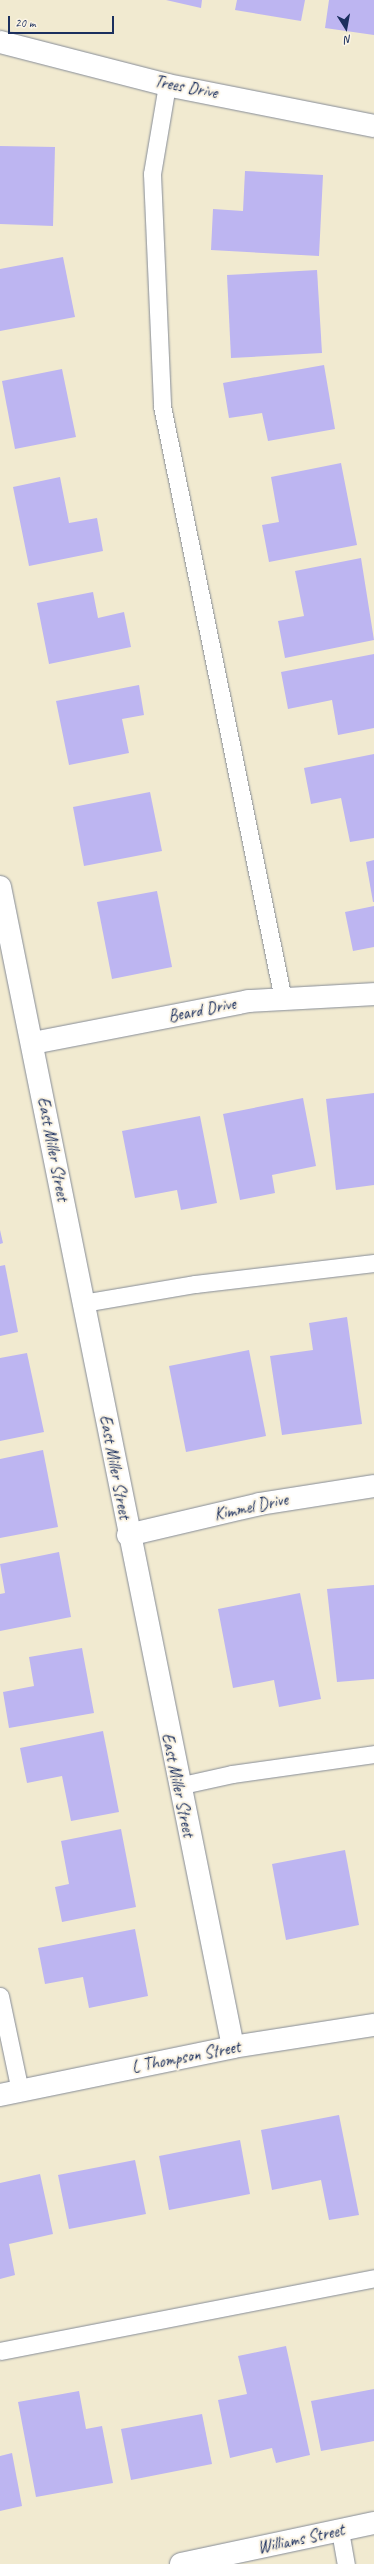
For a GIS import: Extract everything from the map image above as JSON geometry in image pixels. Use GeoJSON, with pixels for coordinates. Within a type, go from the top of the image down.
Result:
{"type":"FeatureCollection","features":[{"type":"Feature","properties":{"kind":"street","name":"Trees Drive"},"geometry":{"type":"LineString","coordinates":[[0,42],[167,84],[374,126]]}},
{"type":"Feature","properties":{"kind":"street","name":"East Miller Street"},"geometry":{"type":"LineString","coordinates":[[0,887],[33,1043],[178,1786],[233,2047]]}},
{"type":"Feature","properties":{"kind":"street","name":"Beard Drive"},"geometry":{"type":"LineString","coordinates":[[33,1043],[249,1001],[374,994]]}},
{"type":"Feature","properties":{"kind":"street","name":"Kimmel Drive"},"geometry":{"type":"LineString","coordinates":[[128,1535],[260,1504],[374,1486]]}},
{"type":"Feature","properties":{"kind":"street","name":"L Thompson Street"},"geometry":{"type":"LineString","coordinates":[[10,2093],[233,2047],[374,2025]]}},
{"type":"Feature","properties":{"kind":"street","name":"Williams Street"},"geometry":{"type":"LineString","coordinates":[[180,2564],[374,2523]]}},
{"type":"Feature","properties":{"kind":"lane"},"geometry":{"type":"LineString","coordinates":[[167,84],[152,174],[162,406],[283,999]]}},
{"type":"Feature","properties":{"kind":"lane"},"geometry":{"type":"LineString","coordinates":[[83,1303],[195,1284],[374,1262]]}},
{"type":"Feature","properties":{"kind":"lane"},"geometry":{"type":"LineString","coordinates":[[178,1786],[232,1774],[374,1754]]}},
{"type":"Feature","properties":{"kind":"lane"},"geometry":{"type":"LineString","coordinates":[[0,1996],[10,2093]]}},
{"type":"Feature","properties":{"kind":"lane"},"geometry":{"type":"LineString","coordinates":[[0,2351],[374,2278]]}},
{"type":"Feature","properties":{"kind":"lane"},"geometry":{"type":"LineString","coordinates":[[340,2531],[346,2564]]}},
{"type":"Feature","properties":{"kind":"building"},"geometry":{"type":"Polygon","coordinates":[[[166,0],[202,0],[201,8],[166,0]]]}},
{"type":"Feature","properties":{"kind":"building"},"geometry":{"type":"Polygon","coordinates":[[[237,0],[305,0],[301,21],[235,10],[237,0]]]}},
{"type":"Feature","properties":{"kind":"building"},"geometry":{"type":"Polygon","coordinates":[[[329,0],[374,0],[374,35],[325,28],[329,0]]]}},
{"type":"Feature","properties":{"kind":"building"},"geometry":{"type":"Polygon","coordinates":[[[0,146],[55,147],[53,226],[0,224],[0,146]]]}},
{"type":"Feature","properties":{"kind":"building"},"geometry":{"type":"Polygon","coordinates":[[[245,171],[323,175],[319,256],[211,250],[213,209],[243,211],[245,171]]]}},
{"type":"Feature","properties":{"kind":"building"},"geometry":{"type":"Polygon","coordinates":[[[63,257],[75,317],[0,331],[0,269],[63,257]]]}},
{"type":"Feature","properties":{"kind":"building"},"geometry":{"type":"Polygon","coordinates":[[[317,270],[322,353],[231,358],[227,275],[317,270]]]}},
{"type":"Feature","properties":{"kind":"building"},"geometry":{"type":"Polygon","coordinates":[[[324,365],[335,429],[268,441],[262,413],[229,418],[223,383],[324,365]]]}},
{"type":"Feature","properties":{"kind":"building"},"geometry":{"type":"Polygon","coordinates":[[[62,369],[76,437],[15,449],[2,381],[62,369]]]}},
{"type":"Feature","properties":{"kind":"building"},"geometry":{"type":"Polygon","coordinates":[[[341,463],[357,545],[269,562],[262,525],[279,522],[271,477],[341,463]]]}},
{"type":"Feature","properties":{"kind":"building"},"geometry":{"type":"Polygon","coordinates":[[[60,477],[69,523],[97,518],[103,551],[29,566],[13,487],[60,477]]]}},
{"type":"Feature","properties":{"kind":"building"},"geometry":{"type":"Polygon","coordinates":[[[361,558],[374,640],[285,658],[278,621],[304,616],[295,571],[361,558]]]}},
{"type":"Feature","properties":{"kind":"building"},"geometry":{"type":"Polygon","coordinates":[[[93,592],[98,618],[124,612],[131,647],[49,664],[37,603],[93,592]]]}},
{"type":"Feature","properties":{"kind":"building"},"geometry":{"type":"Polygon","coordinates":[[[374,654],[374,728],[338,735],[332,700],[288,709],[281,672],[374,654]]]}},
{"type":"Feature","properties":{"kind":"building"},"geometry":{"type":"Polygon","coordinates":[[[139,685],[144,715],[122,719],[129,753],[69,765],[56,701],[139,685]]]}},
{"type":"Feature","properties":{"kind":"building"},"geometry":{"type":"Polygon","coordinates":[[[374,754],[374,838],[350,842],[341,798],[311,804],[304,768],[374,754]]]}},
{"type":"Feature","properties":{"kind":"building"},"geometry":{"type":"Polygon","coordinates":[[[150,792],[162,851],[84,866],[73,807],[150,792]]]}},
{"type":"Feature","properties":{"kind":"building"},"geometry":{"type":"Polygon","coordinates":[[[374,860],[374,902],[373,902],[366,862],[374,860]]]}},
{"type":"Feature","properties":{"kind":"building"},"geometry":{"type":"Polygon","coordinates":[[[157,891],[172,967],[112,979],[97,902],[157,891]]]}},
{"type":"Feature","properties":{"kind":"building"},"geometry":{"type":"Polygon","coordinates":[[[374,906],[374,947],[353,951],[345,912],[374,906]]]}},
{"type":"Feature","properties":{"kind":"building"},"geometry":{"type":"Polygon","coordinates":[[[374,1093],[374,1185],[336,1190],[326,1099],[374,1093]]]}},
{"type":"Feature","properties":{"kind":"building"},"geometry":{"type":"Polygon","coordinates":[[[303,1098],[316,1166],[272,1175],[275,1193],[240,1200],[223,1114],[303,1098]]]}},
{"type":"Feature","properties":{"kind":"building"},"geometry":{"type":"Polygon","coordinates":[[[200,1116],[217,1203],[181,1210],[177,1190],[135,1198],[122,1131],[200,1116]]]}},
{"type":"Feature","properties":{"kind":"building"},"geometry":{"type":"Polygon","coordinates":[[[0,1230],[3,1243],[0,1244],[0,1230]]]}},
{"type":"Feature","properties":{"kind":"building"},"geometry":{"type":"Polygon","coordinates":[[[5,1265],[18,1332],[0,1336],[0,1266],[5,1265]]]}},
{"type":"Feature","properties":{"kind":"building"},"geometry":{"type":"Polygon","coordinates":[[[347,1317],[362,1424],[282,1435],[270,1356],[313,1350],[309,1323],[347,1317]]]}},
{"type":"Feature","properties":{"kind":"building"},"geometry":{"type":"Polygon","coordinates":[[[249,1350],[266,1436],[186,1452],[169,1366],[249,1350]]]}},
{"type":"Feature","properties":{"kind":"building"},"geometry":{"type":"Polygon","coordinates":[[[27,1353],[44,1432],[0,1441],[0,1358],[27,1353]]]}},
{"type":"Feature","properties":{"kind":"building"},"geometry":{"type":"Polygon","coordinates":[[[43,1450],[58,1527],[0,1538],[0,1459],[43,1450]]]}},
{"type":"Feature","properties":{"kind":"building"},"geometry":{"type":"Polygon","coordinates":[[[59,1552],[71,1617],[0,1631],[0,1594],[5,1593],[0,1564],[59,1552]]]}},
{"type":"Feature","properties":{"kind":"building"},"geometry":{"type":"Polygon","coordinates":[[[374,1585],[374,1679],[337,1682],[327,1589],[374,1585]]]}},
{"type":"Feature","properties":{"kind":"building"},"geometry":{"type":"Polygon","coordinates":[[[300,1593],[321,1699],[279,1707],[274,1680],[233,1688],[218,1609],[300,1593]]]}},
{"type":"Feature","properties":{"kind":"building"},"geometry":{"type":"Polygon","coordinates":[[[82,1648],[94,1713],[9,1728],[3,1692],[34,1686],[29,1657],[82,1648]]]}},
{"type":"Feature","properties":{"kind":"building"},"geometry":{"type":"Polygon","coordinates":[[[103,1731],[119,1812],[71,1821],[62,1776],[27,1783],[20,1748],[103,1731]]]}},
{"type":"Feature","properties":{"kind":"building"},"geometry":{"type":"Polygon","coordinates":[[[121,1829],[136,1907],[62,1922],[55,1887],[69,1884],[61,1841],[121,1829]]]}},
{"type":"Feature","properties":{"kind":"building"},"geometry":{"type":"Polygon","coordinates":[[[345,1850],[359,1925],[286,1940],[272,1864],[345,1850]]]}},
{"type":"Feature","properties":{"kind":"building"},"geometry":{"type":"Polygon","coordinates":[[[135,1929],[148,1996],[89,2008],[83,1977],[45,1984],[38,1948],[135,1929]]]}},
{"type":"Feature","properties":{"kind":"building"},"geometry":{"type":"Polygon","coordinates":[[[339,2115],[359,2215],[329,2220],[321,2180],[272,2190],[261,2130],[339,2115]]]}},
{"type":"Feature","properties":{"kind":"building"},"geometry":{"type":"Polygon","coordinates":[[[240,2140],[250,2194],[169,2210],[159,2156],[240,2140]]]}},
{"type":"Feature","properties":{"kind":"building"},"geometry":{"type":"Polygon","coordinates":[[[135,2160],[146,2214],[69,2229],[58,2175],[135,2160]]]}},
{"type":"Feature","properties":{"kind":"building"},"geometry":{"type":"Polygon","coordinates":[[[40,2174],[53,2234],[9,2244],[15,2275],[0,2279],[0,2183],[40,2174]]]}},
{"type":"Feature","properties":{"kind":"building"},"geometry":{"type":"Polygon","coordinates":[[[286,2346],[310,2455],[276,2463],[272,2448],[230,2458],[218,2400],[247,2394],[238,2356],[286,2346]]]}},
{"type":"Feature","properties":{"kind":"building"},"geometry":{"type":"Polygon","coordinates":[[[374,2389],[374,2441],[321,2451],[311,2401],[374,2389]]]}},
{"type":"Feature","properties":{"kind":"building"},"geometry":{"type":"Polygon","coordinates":[[[79,2391],[86,2429],[102,2426],[113,2483],[36,2497],[18,2402],[79,2391]]]}},
{"type":"Feature","properties":{"kind":"building"},"geometry":{"type":"Polygon","coordinates":[[[202,2414],[212,2464],[131,2480],[121,2429],[202,2414]]]}},
{"type":"Feature","properties":{"kind":"building"},"geometry":{"type":"Polygon","coordinates":[[[12,2453],[22,2506],[0,2511],[0,2456],[12,2453]]]}}]}
